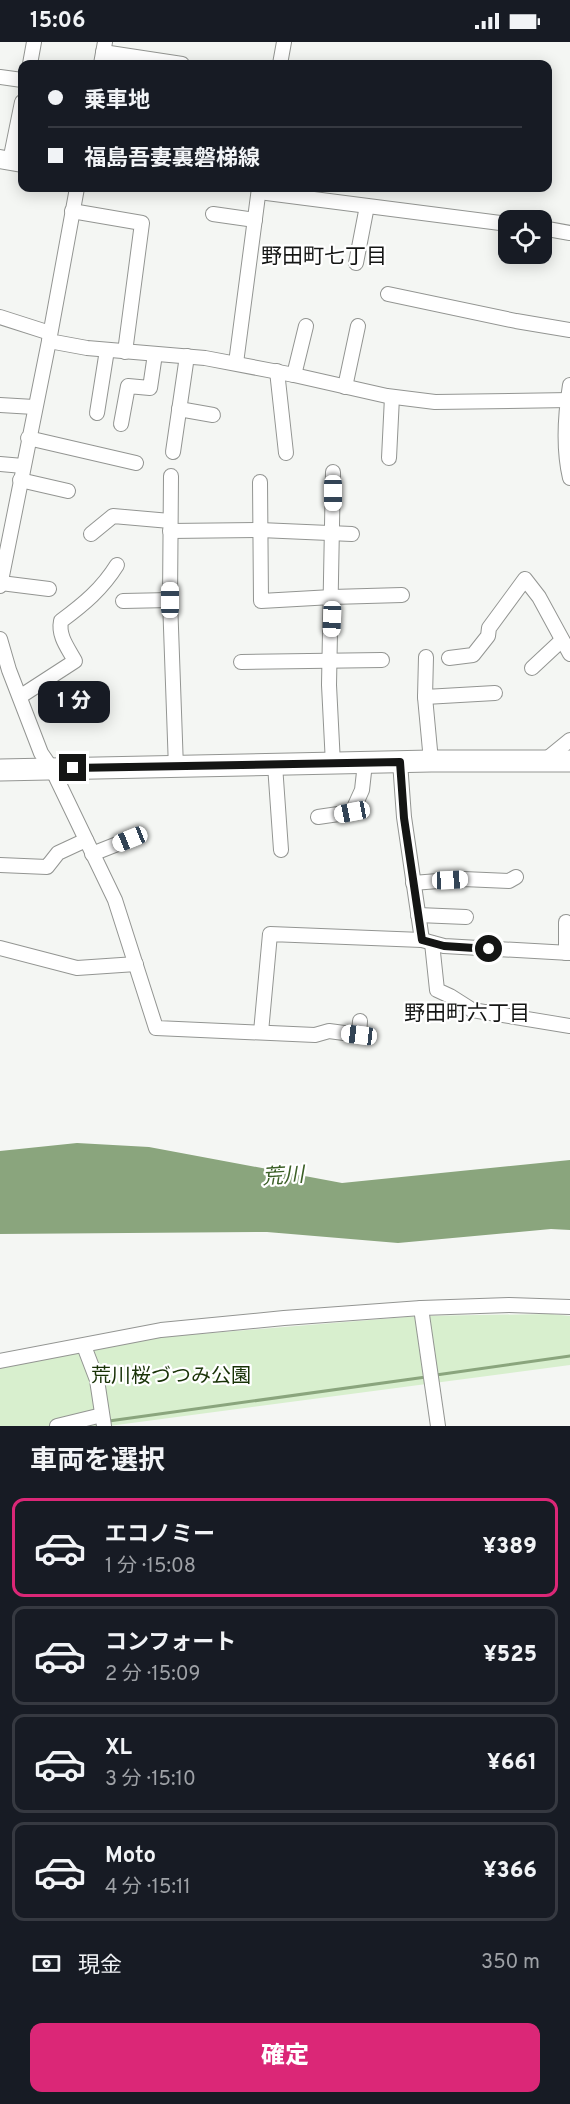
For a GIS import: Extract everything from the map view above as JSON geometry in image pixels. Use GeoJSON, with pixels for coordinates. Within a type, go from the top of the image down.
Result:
{"type":"FeatureCollection","features":[{"type":"Feature","properties":{"kind":"main road"},"geometry":{"type":"LineString","coordinates":[[0,770],[430,761],[570,761]]}},
{"type":"Feature","properties":{"kind":"street"},"geometry":{"type":"LineString","coordinates":[[31,60],[34,42]]}},
{"type":"Feature","properties":{"kind":"street"},"geometry":{"type":"LineString","coordinates":[[281,60],[284,42]]}},
{"type":"Feature","properties":{"kind":"street"},"geometry":{"type":"LineString","coordinates":[[103,53],[153,60]]}},
{"type":"Feature","properties":{"kind":"street"},"geometry":{"type":"LineString","coordinates":[[0,77],[18,79]]}},
{"type":"Feature","properties":{"kind":"street"},"geometry":{"type":"LineString","coordinates":[[11,161],[18,123]]}},
{"type":"Feature","properties":{"kind":"street"},"geometry":{"type":"LineString","coordinates":[[49,589],[0,585],[5,532],[23,466],[76,192]]}},
{"type":"Feature","properties":{"kind":"street"},"geometry":{"type":"LineString","coordinates":[[236,363],[259,192]]}},
{"type":"Feature","properties":{"kind":"street"},"geometry":{"type":"LineString","coordinates":[[272,192],[498,223]]}},
{"type":"Feature","properties":{"kind":"street"},"geometry":{"type":"LineString","coordinates":[[356,263],[367,206]]}},
{"type":"Feature","properties":{"kind":"street"},"geometry":{"type":"LineString","coordinates":[[72,211],[142,223],[125,352]]}},
{"type":"Feature","properties":{"kind":"street"},"geometry":{"type":"LineString","coordinates":[[213,214],[255,220]]}},
{"type":"Feature","properties":{"kind":"street"},"geometry":{"type":"LineString","coordinates":[[552,230],[570,233]]}},
{"type":"Feature","properties":{"kind":"street"},"geometry":{"type":"LineString","coordinates":[[388,294],[570,330]]}},
{"type":"Feature","properties":{"kind":"street"},"geometry":{"type":"LineString","coordinates":[[0,317],[49,337],[107,350],[187,356],[236,363],[392,397],[435,402],[569,401]]}},
{"type":"Feature","properties":{"kind":"street"},"geometry":{"type":"LineString","coordinates":[[294,375],[306,326]]}},
{"type":"Feature","properties":{"kind":"street"},"geometry":{"type":"LineString","coordinates":[[345,387],[358,326]]}},
{"type":"Feature","properties":{"kind":"street"},"geometry":{"type":"LineString","coordinates":[[97,413],[107,350]]}},
{"type":"Feature","properties":{"kind":"street"},"geometry":{"type":"LineString","coordinates":[[121,424],[128,386],[150,388],[155,354]]}},
{"type":"Feature","properties":{"kind":"street"},"geometry":{"type":"LineString","coordinates":[[173,452],[187,356]]}},
{"type":"Feature","properties":{"kind":"street"},"geometry":{"type":"LineString","coordinates":[[277,371],[286,453]]}},
{"type":"Feature","properties":{"kind":"street"},"geometry":{"type":"LineString","coordinates":[[570,386],[565,456],[570,478]]}},
{"type":"Feature","properties":{"kind":"street"},"geometry":{"type":"LineString","coordinates":[[389,458],[392,397]]}},
{"type":"Feature","properties":{"kind":"street"},"geometry":{"type":"LineString","coordinates":[[0,405],[34,407]]}},
{"type":"Feature","properties":{"kind":"street"},"geometry":{"type":"LineString","coordinates":[[179,409],[213,415]]}},
{"type":"Feature","properties":{"kind":"street"},"geometry":{"type":"LineString","coordinates":[[28,438],[136,463]]}},
{"type":"Feature","properties":{"kind":"street"},"geometry":{"type":"LineString","coordinates":[[0,464],[23,466]]}},
{"type":"Feature","properties":{"kind":"street"},"geometry":{"type":"LineString","coordinates":[[333,472],[329,685],[333,764]]}},
{"type":"Feature","properties":{"kind":"street"},"geometry":{"type":"LineString","coordinates":[[171,476],[170,600],[176,768]]}},
{"type":"Feature","properties":{"kind":"street"},"geometry":{"type":"LineString","coordinates":[[20,480],[68,491]]}},
{"type":"Feature","properties":{"kind":"street"},"geometry":{"type":"LineString","coordinates":[[260,482],[261,602],[402,595]]}},
{"type":"Feature","properties":{"kind":"street"},"geometry":{"type":"LineString","coordinates":[[91,534],[112,516],[119,516],[170,526],[352,534]]}},
{"type":"Feature","properties":{"kind":"street"},"geometry":{"type":"LineString","coordinates":[[21,696],[75,661],[62,637],[61,621],[85,603],[105,583],[117,565]]}},
{"type":"Feature","properties":{"kind":"street"},"geometry":{"type":"LineString","coordinates":[[449,658],[473,655],[488,636],[489,628],[525,579],[539,597],[570,654]]}},
{"type":"Feature","properties":{"kind":"street"},"geometry":{"type":"LineString","coordinates":[[123,601],[170,600]]}},
{"type":"Feature","properties":{"kind":"street"},"geometry":{"type":"LineString","coordinates":[[0,639],[9,670],[42,753],[52,769],[115,900],[156,1032],[261,1032],[315,1035],[328,1031],[359,1035],[360,1021]]}},
{"type":"Feature","properties":{"kind":"street"},"geometry":{"type":"LineString","coordinates":[[532,668],[562,640]]}},
{"type":"Feature","properties":{"kind":"street"},"geometry":{"type":"LineString","coordinates":[[426,657],[425,697],[430,761]]}},
{"type":"Feature","properties":{"kind":"street"},"geometry":{"type":"LineString","coordinates":[[241,662],[382,660]]}},
{"type":"Feature","properties":{"kind":"street"},"geometry":{"type":"LineString","coordinates":[[425,697],[495,693]]}},
{"type":"Feature","properties":{"kind":"street"},"geometry":{"type":"LineString","coordinates":[[543,762],[570,740]]}},
{"type":"Feature","properties":{"kind":"street"},"geometry":{"type":"LineString","coordinates":[[400,762],[404,818],[418,915],[427,941],[437,990],[472,1010],[570,1026]]}},
{"type":"Feature","properties":{"kind":"street"},"geometry":{"type":"LineString","coordinates":[[318,817],[352,812],[362,790],[365,763]]}},
{"type":"Feature","properties":{"kind":"street"},"geometry":{"type":"LineString","coordinates":[[275,765],[281,850]]}},
{"type":"Feature","properties":{"kind":"street"},"geometry":{"type":"LineString","coordinates":[[92,854],[130,839]]}},
{"type":"Feature","properties":{"kind":"street"},"geometry":{"type":"LineString","coordinates":[[0,865],[48,867],[58,853],[86,840]]}},
{"type":"Feature","properties":{"kind":"street"},"geometry":{"type":"LineString","coordinates":[[413,883],[463,879],[509,881],[516,877]]}},
{"type":"Feature","properties":{"kind":"street"},"geometry":{"type":"LineString","coordinates":[[418,915],[466,917]]}},
{"type":"Feature","properties":{"kind":"street"},"geometry":{"type":"LineString","coordinates":[[261,1032],[270,934],[427,941],[444,946],[568,953],[566,922]]}},
{"type":"Feature","properties":{"kind":"street"},"geometry":{"type":"LineString","coordinates":[[0,948],[77,968],[136,964]]}},
{"type":"Feature","properties":{"kind":"street"},"geometry":{"type":"LineString","coordinates":[[0,1361],[161,1330],[284,1318],[421,1308],[509,1305],[570,1307]]}},
{"type":"Feature","properties":{"kind":"street"},"geometry":{"type":"LineString","coordinates":[[421,1308],[438,1426]]}},
{"type":"Feature","properties":{"kind":"street"},"geometry":{"type":"LineString","coordinates":[[57,1426],[103,1421],[97,1380],[84,1346]]}},
{"type":"Feature","properties":{"kind":"green space","name":"荒川桜づつみ公園"},"geometry":{"type":"Polygon","coordinates":[[[551,1314],[570,1316],[570,1365],[109,1426],[0,1426],[0,1368],[162,1337],[418,1316],[551,1314]]]}},
{"type":"Feature","properties":{"kind":"water","name":"荒川"},"geometry":{"type":"Polygon","coordinates":[[[77,1143],[149,1147],[342,1183],[570,1160],[570,1230],[551,1229],[398,1243],[267,1232],[0,1234],[0,1151],[77,1143]]]}},
{"type":"Feature","properties":{"kind":"waterway"},"geometry":{"type":"LineString","coordinates":[[436,1375],[570,1356]]}},
{"type":"Feature","properties":{"kind":"waterway"},"geometry":{"type":"LineString","coordinates":[[109,1421],[426,1377]]}},
{"type":"Feature","properties":{"kind":"district","name":"野田町七丁目"},"geometry":{"type":"Point","coordinates":[324,257]}},
{"type":"Feature","properties":{"kind":"district","name":"野田町六丁目"},"geometry":{"type":"Point","coordinates":[467,1014]}},
{"type":"Feature","properties":{"kind":"route"},"geometry":{"type":"LineString","coordinates":[[73,768],[176,768],[400,762],[404,818],[422,940],[444,946],[489,949]]}}]}
